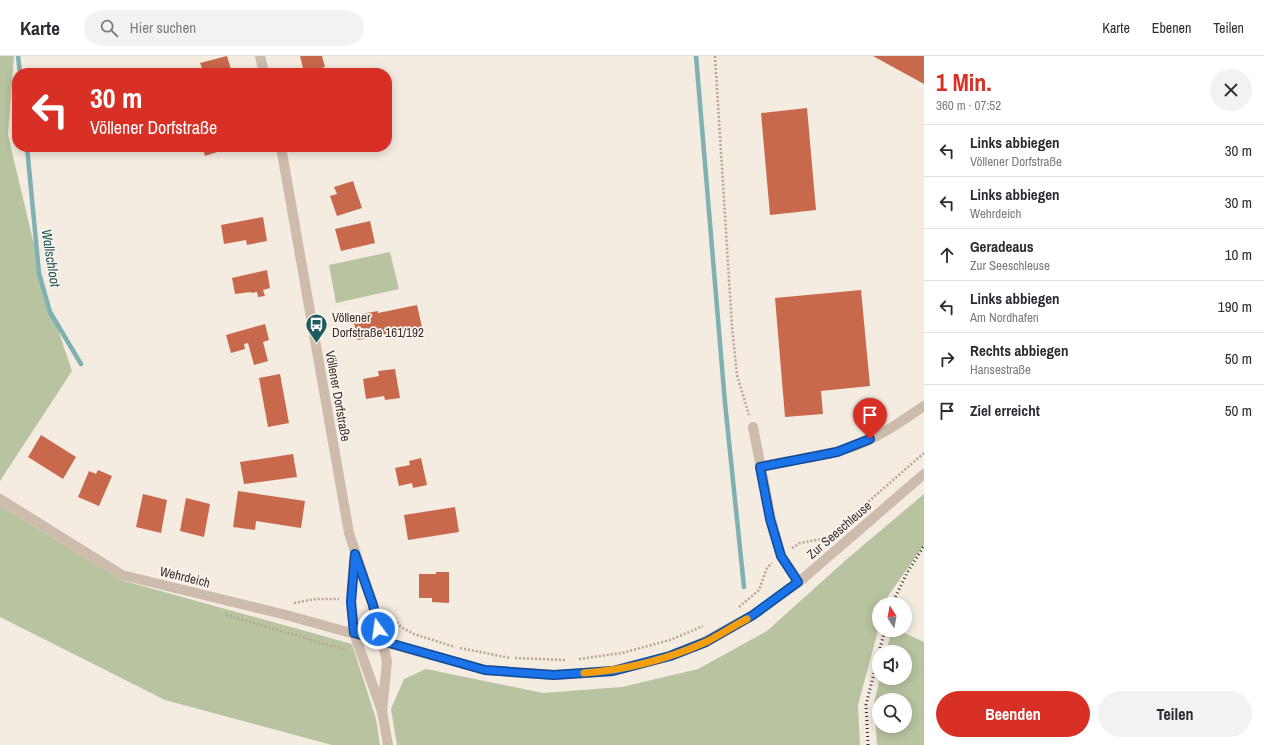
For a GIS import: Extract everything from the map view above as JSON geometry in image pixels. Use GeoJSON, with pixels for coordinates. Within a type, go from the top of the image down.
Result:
{"type":"FeatureCollection","features":[{"type":"Feature","properties":{"kind":"street"},"geometry":{"type":"LineString","coordinates":[[260,56],[263,68]]}},
{"type":"Feature","properties":{"kind":"street","name":"Völlener Dorfstraße"},"geometry":{"type":"LineString","coordinates":[[282,152],[349,533],[373,605],[387,662],[382,711]]}},
{"type":"Feature","properties":{"kind":"street"},"geometry":{"type":"LineString","coordinates":[[760,467],[837,452],[858,445],[883,433],[924,406]]}},
{"type":"Feature","properties":{"kind":"street"},"geometry":{"type":"LineString","coordinates":[[753,427],[770,519],[781,556],[798,582]]}},
{"type":"Feature","properties":{"kind":"street","name":"Zur Seeschleuse"},"geometry":{"type":"LineString","coordinates":[[381,641],[485,670],[554,675],[613,671],[670,656],[706,642],[753,615],[798,582],[924,474]]}},
{"type":"Feature","properties":{"kind":"street","name":"Wehrdeich"},"geometry":{"type":"LineString","coordinates":[[0,499],[122,575],[286,615],[381,641]]}},
{"type":"Feature","properties":{"kind":"street","name":"Völlener Dorfstraße"},"geometry":{"type":"LineString","coordinates":[[355,554],[351,602],[354,633],[360,654],[382,711]]}},
{"type":"Feature","properties":{"kind":"street"},"geometry":{"type":"LineString","coordinates":[[382,711],[388,745]]}},
{"type":"Feature","properties":{"kind":"path"},"geometry":{"type":"LineString","coordinates":[[715,56],[732,327],[738,375],[743,399],[753,427]]}},
{"type":"Feature","properties":{"kind":"path"},"geometry":{"type":"LineString","coordinates":[[734,610],[759,590],[767,568],[781,556],[800,543],[827,538],[924,453]]}},
{"type":"Feature","properties":{"kind":"path"},"geometry":{"type":"LineString","coordinates":[[351,602],[316,598],[290,604],[281,630],[360,654]]}},
{"type":"Feature","properties":{"kind":"path"},"geometry":{"type":"LineString","coordinates":[[373,605],[385,608],[401,627],[414,634],[460,648],[511,658],[571,660]]}},
{"type":"Feature","properties":{"kind":"path"},"geometry":{"type":"LineString","coordinates":[[578,659],[622,653],[670,640],[710,623]]}},
{"type":"Feature","properties":{"kind":"green space"},"geometry":{"type":"Polygon","coordinates":[[[0,56],[14,56],[8,135],[45,291],[72,371],[0,481],[0,56]]]}},
{"type":"Feature","properties":{"kind":"green space"},"geometry":{"type":"Polygon","coordinates":[[[390,252],[399,289],[336,303],[329,265],[390,252]]]}},
{"type":"Feature","properties":{"kind":"green space"},"geometry":{"type":"Polygon","coordinates":[[[924,494],[924,545],[888,597],[872,597],[872,637],[876,637],[874,645],[872,645],[872,653],[858,705],[860,745],[397,745],[391,709],[404,679],[426,669],[543,693],[622,687],[698,669],[767,631],[847,559],[924,494]]]}},
{"type":"Feature","properties":{"kind":"green space"},"geometry":{"type":"Polygon","coordinates":[[[0,505],[121,580],[352,644],[376,719],[380,745],[332,745],[165,700],[0,617],[0,505]]]}},
{"type":"Feature","properties":{"kind":"green space"},"geometry":{"type":"Polygon","coordinates":[[[912,636],[924,642],[924,745],[877,745],[876,733],[912,733],[912,693],[876,693],[878,685],[912,685],[912,645],[888,645],[890,637],[912,636]]]}},
{"type":"Feature","properties":{"kind":"building"},"geometry":{"type":"Polygon","coordinates":[[[227,56],[231,68],[202,68],[200,63],[227,56]]]}},
{"type":"Feature","properties":{"kind":"building"},"geometry":{"type":"Polygon","coordinates":[[[300,56],[322,56],[325,67],[303,68],[300,56]]]}},
{"type":"Feature","properties":{"kind":"building"},"geometry":{"type":"Polygon","coordinates":[[[873,56],[924,56],[924,84],[873,56]]]}},
{"type":"Feature","properties":{"kind":"building"},"geometry":{"type":"Polygon","coordinates":[[[807,108],[816,210],[770,215],[761,113],[807,108]]]}},
{"type":"Feature","properties":{"kind":"building"},"geometry":{"type":"Polygon","coordinates":[[[204,152],[218,152],[205,156],[204,152]]]}},
{"type":"Feature","properties":{"kind":"building"},"geometry":{"type":"Polygon","coordinates":[[[353,181],[362,208],[337,216],[330,196],[337,194],[334,187],[353,181]]]}},
{"type":"Feature","properties":{"kind":"building"},"geometry":{"type":"Polygon","coordinates":[[[263,217],[267,241],[247,245],[246,240],[224,244],[221,225],[263,217]]]}},
{"type":"Feature","properties":{"kind":"building"},"geometry":{"type":"Polygon","coordinates":[[[370,221],[375,243],[341,251],[335,229],[370,221]]]}},
{"type":"Feature","properties":{"kind":"building"},"geometry":{"type":"Polygon","coordinates":[[[267,270],[270,288],[263,290],[265,296],[258,297],[257,292],[235,294],[232,278],[267,270]]]}},
{"type":"Feature","properties":{"kind":"building"},"geometry":{"type":"Polygon","coordinates":[[[861,290],[870,386],[821,391],[823,414],[785,417],[775,298],[861,290]]]}},
{"type":"Feature","properties":{"kind":"building"},"geometry":{"type":"Polygon","coordinates":[[[417,305],[422,327],[358,340],[353,319],[362,317],[361,314],[378,311],[378,313],[417,305]]]}},
{"type":"Feature","properties":{"kind":"building"},"geometry":{"type":"Polygon","coordinates":[[[265,324],[269,340],[263,342],[268,361],[254,365],[248,343],[244,344],[245,349],[231,353],[226,335],[265,324]]]}},
{"type":"Feature","properties":{"kind":"building"},"geometry":{"type":"Polygon","coordinates":[[[395,369],[400,398],[385,400],[384,396],[366,399],[363,379],[379,376],[378,371],[395,369]]]}},
{"type":"Feature","properties":{"kind":"building"},"geometry":{"type":"Polygon","coordinates":[[[280,374],[289,423],[268,427],[259,378],[280,374]]]}},
{"type":"Feature","properties":{"kind":"building"},"geometry":{"type":"Polygon","coordinates":[[[41,435],[76,457],[63,479],[28,457],[41,435]]]}},
{"type":"Feature","properties":{"kind":"building"},"geometry":{"type":"Polygon","coordinates":[[[293,454],[297,477],[244,484],[240,462],[293,454]]]}},
{"type":"Feature","properties":{"kind":"building"},"geometry":{"type":"Polygon","coordinates":[[[421,458],[427,485],[413,488],[412,483],[399,486],[395,468],[410,465],[409,461],[421,458]]]}},
{"type":"Feature","properties":{"kind":"building"},"geometry":{"type":"Polygon","coordinates":[[[98,470],[112,476],[99,506],[78,497],[89,471],[96,474],[98,470]]]}},
{"type":"Feature","properties":{"kind":"building"},"geometry":{"type":"Polygon","coordinates":[[[238,491],[305,501],[301,528],[256,521],[255,530],[233,527],[238,491]]]}},
{"type":"Feature","properties":{"kind":"building"},"geometry":{"type":"Polygon","coordinates":[[[143,494],[167,500],[161,533],[136,527],[143,494]]]}},
{"type":"Feature","properties":{"kind":"building"},"geometry":{"type":"Polygon","coordinates":[[[186,498],[210,504],[204,537],[180,531],[186,498]]]}},
{"type":"Feature","properties":{"kind":"building"},"geometry":{"type":"Polygon","coordinates":[[[455,507],[459,532],[408,540],[404,515],[455,507]]]}},
{"type":"Feature","properties":{"kind":"building"},"geometry":{"type":"Polygon","coordinates":[[[436,572],[449,572],[449,603],[432,602],[432,598],[419,598],[419,574],[436,574],[436,572]]]}},
{"type":"Feature","properties":{"kind":"waterway","name":"Wallschloot"},"geometry":{"type":"LineString","coordinates":[[18,56],[19,68]]}},
{"type":"Feature","properties":{"kind":"waterway"},"geometry":{"type":"LineString","coordinates":[[696,56],[725,403],[744,587]]}},
{"type":"Feature","properties":{"kind":"waterway","name":"Wallschloot"},"geometry":{"type":"LineString","coordinates":[[27,152],[39,273],[50,312],[81,364]]}},
{"type":"Feature","properties":{"kind":"railway"},"geometry":{"type":"LineString","coordinates":[[895,597],[907,573],[924,546]]}},
{"type":"Feature","properties":{"kind":"railway"},"geometry":{"type":"LineString","coordinates":[[881,645],[883,637]]}},
{"type":"Feature","properties":{"kind":"railway"},"geometry":{"type":"LineString","coordinates":[[868,745],[866,705],[872,681]]}},
{"type":"Feature","properties":{"kind":"slow traffic"},"geometry":{"type":"LineString","coordinates":[[584,673],[613,671],[670,656],[706,642],[747,619]]}},
{"type":"Feature","properties":{"kind":"place","name":"Völlener Dorfstraße 161/192"},"geometry":{"type":"Point","coordinates":[316,344]}},
{"type":"Feature","properties":{"kind":"route"},"geometry":{"type":"LineString","coordinates":[[378,629],[373,605],[355,554],[351,602],[354,633],[485,670],[554,675],[613,671],[670,656],[706,642],[753,615],[798,582],[781,556],[770,519],[760,467],[783,461],[837,452],[870,439]]}}]}
